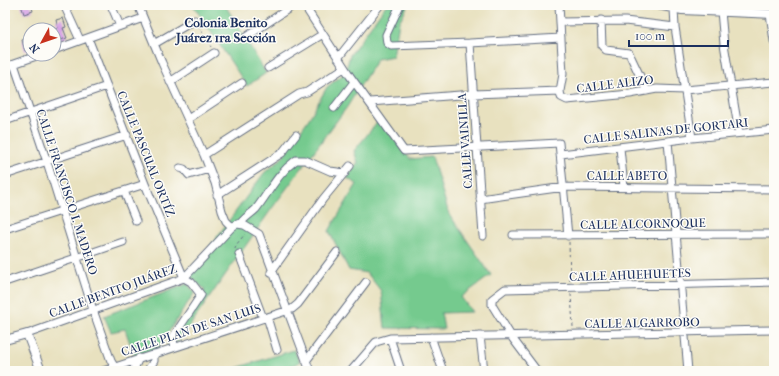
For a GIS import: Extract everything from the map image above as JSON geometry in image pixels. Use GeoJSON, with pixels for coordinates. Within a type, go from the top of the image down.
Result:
{"type":"FeatureCollection","features":[{"type":"Feature","properties":{"kind":"street"},"geometry":{"type":"LineString","coordinates":[[64,5],[80,40]]}},
{"type":"Feature","properties":{"kind":"street"},"geometry":{"type":"LineString","coordinates":[[111,5],[120,26]]}},
{"type":"Feature","properties":{"kind":"street"},"geometry":{"type":"LineString","coordinates":[[246,37],[294,5]]}},
{"type":"Feature","properties":{"kind":"street"},"geometry":{"type":"LineString","coordinates":[[304,5],[344,68],[370,102],[399,145],[406,151],[558,143],[561,154],[568,236]]}},
{"type":"Feature","properties":{"kind":"street"},"geometry":{"type":"LineString","coordinates":[[338,58],[380,5]]}},
{"type":"Feature","properties":{"kind":"street"},"geometry":{"type":"LineString","coordinates":[[400,5],[386,35],[387,43],[391,46],[470,44],[561,38]]}},
{"type":"Feature","properties":{"kind":"street"},"geometry":{"type":"LineString","coordinates":[[559,5],[563,74],[560,91]]}},
{"type":"Feature","properties":{"kind":"street"},"geometry":{"type":"LineString","coordinates":[[658,5],[674,9],[772,14],[774,41]]}},
{"type":"Feature","properties":{"kind":"street"},"geometry":{"type":"LineString","coordinates":[[141,6],[143,18],[170,82],[204,155],[225,218],[232,226],[244,225],[259,234],[271,272],[310,371]]}},
{"type":"Feature","properties":{"kind":"street"},"geometry":{"type":"LineString","coordinates":[[674,9],[675,27],[692,138]]}},
{"type":"Feature","properties":{"kind":"street"},"geometry":{"type":"LineString","coordinates":[[721,11],[739,133]]}},
{"type":"Feature","properties":{"kind":"street"},"geometry":{"type":"LineString","coordinates":[[62,47],[143,18]]}},
{"type":"Feature","properties":{"kind":"street"},"geometry":{"type":"LineString","coordinates":[[154,44],[195,20]]}},
{"type":"Feature","properties":{"kind":"street"},"geometry":{"type":"LineString","coordinates":[[560,22],[601,20],[675,27]]}},
{"type":"Feature","properties":{"kind":"street"},"geometry":{"type":"LineString","coordinates":[[601,20],[602,46],[606,50],[629,53],[647,91]]}},
{"type":"Feature","properties":{"kind":"street"},"geometry":{"type":"LineString","coordinates":[[268,68],[323,34]]}},
{"type":"Feature","properties":{"kind":"street","name":"CALLE PASCUAL ORTÍZ"},"geometry":{"type":"LineString","coordinates":[[88,38],[145,184],[184,278]]}},
{"type":"Feature","properties":{"kind":"street","name":"CALLE VAINILLA"},"geometry":{"type":"LineString","coordinates":[[470,44],[483,236]]}},
{"type":"Feature","properties":{"kind":"street"},"geometry":{"type":"LineString","coordinates":[[170,82],[214,53]]}},
{"type":"Feature","properties":{"kind":"street"},"geometry":{"type":"LineString","coordinates":[[5,67],[22,61]]}},
{"type":"Feature","properties":{"kind":"street","name":"CALLE FRANCISCO I. MADERO"},"geometry":{"type":"LineString","coordinates":[[14,64],[48,162],[93,310],[115,369]]}},
{"type":"Feature","properties":{"kind":"street"},"geometry":{"type":"LineString","coordinates":[[204,155],[299,94],[307,92],[344,68]]}},
{"type":"Feature","properties":{"kind":"street"},"geometry":{"type":"LineString","coordinates":[[334,108],[354,82]]}},
{"type":"Feature","properties":{"kind":"street","name":"CALLE ALIZO"},"geometry":{"type":"LineString","coordinates":[[370,102],[473,94],[560,91],[561,97],[567,100],[647,91],[684,90],[774,82]]}},
{"type":"Feature","properties":{"kind":"street"},"geometry":{"type":"LineString","coordinates":[[188,119],[242,83]]}},
{"type":"Feature","properties":{"kind":"street"},"geometry":{"type":"LineString","coordinates":[[5,121],[107,86]]}},
{"type":"Feature","properties":{"kind":"street","name":"CALLE SALINAS DE GORTARI"},"geometry":{"type":"LineString","coordinates":[[561,154],[692,138],[774,130]]}},
{"type":"Feature","properties":{"kind":"street"},"geometry":{"type":"LineString","coordinates":[[5,175],[127,135]]}},
{"type":"Feature","properties":{"kind":"street"},"geometry":{"type":"LineString","coordinates":[[218,195],[282,153],[296,135]]}},
{"type":"Feature","properties":{"kind":"street"},"geometry":{"type":"LineString","coordinates":[[668,141],[682,285],[688,371]]}},
{"type":"Feature","properties":{"kind":"street"},"geometry":{"type":"LineString","coordinates":[[620,148],[624,187]]}},
{"type":"Feature","properties":{"kind":"street"},"geometry":{"type":"LineString","coordinates":[[244,225],[282,172],[295,161],[299,159],[330,171],[345,173]]}},
{"type":"Feature","properties":{"kind":"street"},"geometry":{"type":"LineString","coordinates":[[271,272],[323,199],[350,166]]}},
{"type":"Feature","properties":{"kind":"street"},"geometry":{"type":"LineString","coordinates":[[180,168],[184,169],[189,174],[209,169]]}},
{"type":"Feature","properties":{"kind":"street"},"geometry":{"type":"LineString","coordinates":[[5,229],[145,184]]}},
{"type":"Feature","properties":{"kind":"street","name":"CALLE ABETO"},"geometry":{"type":"LineString","coordinates":[[480,199],[564,187],[774,189]]}},
{"type":"Feature","properties":{"kind":"street"},"geometry":{"type":"LineString","coordinates":[[124,190],[136,221]]}},
{"type":"Feature","properties":{"kind":"street","name":"CALLE BENITO JUÁREZ"},"geometry":{"type":"LineString","coordinates":[[7,341],[184,278],[232,226]]}},
{"type":"Feature","properties":{"kind":"street","name":"CALLE ALCORNOQUE"},"geometry":{"type":"LineString","coordinates":[[513,235],[568,236],[677,233],[774,234]]}},
{"type":"Feature","properties":{"kind":"street"},"geometry":{"type":"LineString","coordinates":[[5,282],[122,242]]}},
{"type":"Feature","properties":{"kind":"street"},"geometry":{"type":"LineString","coordinates":[[286,311],[298,304],[337,252]]}},
{"type":"Feature","properties":{"kind":"street"},"geometry":{"type":"LineString","coordinates":[[239,254],[277,350]]}},
{"type":"Feature","properties":{"kind":"street"},"geometry":{"type":"LineString","coordinates":[[174,347],[173,337],[201,295],[191,282],[184,278]]}},
{"type":"Feature","properties":{"kind":"street"},"geometry":{"type":"LineString","coordinates":[[306,361],[366,282]]}},
{"type":"Feature","properties":{"kind":"street","name":"CALLE AHUEHUETES"},"geometry":{"type":"LineString","coordinates":[[511,336],[493,307],[491,301],[502,291],[509,288],[774,282]]}},
{"type":"Feature","properties":{"kind":"street","name":"CALLE PLAN DE SAN LUIS"},"geometry":{"type":"LineString","coordinates":[[103,371],[115,369],[139,358],[286,311]]}},
{"type":"Feature","properties":{"kind":"street","name":"CALLE ALGARROBO"},"geometry":{"type":"LineString","coordinates":[[390,338],[774,330]]}},
{"type":"Feature","properties":{"kind":"street"},"geometry":{"type":"LineString","coordinates":[[27,334],[41,371]]}},
{"type":"Feature","properties":{"kind":"street"},"geometry":{"type":"LineString","coordinates":[[480,336],[484,371]]}},
{"type":"Feature","properties":{"kind":"street"},"geometry":{"type":"LineString","coordinates":[[511,336],[537,371]]}},
{"type":"Feature","properties":{"kind":"street"},"geometry":{"type":"LineString","coordinates":[[431,337],[443,371]]}},
{"type":"Feature","properties":{"kind":"street"},"geometry":{"type":"LineString","coordinates":[[354,370],[376,342],[390,338],[401,371]]}},
{"type":"Feature","properties":{"kind":"street"},"geometry":{"type":"LineString","coordinates":[[147,371],[154,361],[154,354]]}},
{"type":"Feature","properties":{"kind":"street"},"geometry":{"type":"LineString","coordinates":[[133,371],[139,358]]}},
{"type":"Feature","properties":{"kind":"path"},"geometry":{"type":"LineString","coordinates":[[195,20],[214,53]]}},
{"type":"Feature","properties":{"kind":"path"},"geometry":{"type":"LineString","coordinates":[[239,254],[235,247],[244,237],[244,225]]}},
{"type":"Feature","properties":{"kind":"green space"},"geometry":{"type":"Polygon","coordinates":[[[193,5],[225,5],[266,73],[247,86],[193,5]]]}},
{"type":"Feature","properties":{"kind":"green space"},"geometry":{"type":"Polygon","coordinates":[[[386,5],[408,5],[399,22],[393,56],[377,59],[347,107],[270,211],[179,341],[167,345],[205,290],[189,275],[264,173],[281,159],[310,117],[327,87],[345,73],[350,55],[386,5]]]}},
{"type":"Feature","properties":{"kind":"green space"},"geometry":{"type":"Polygon","coordinates":[[[379,120],[410,159],[432,157],[449,214],[491,275],[461,297],[472,312],[441,313],[444,329],[385,328],[381,291],[367,273],[349,270],[329,231],[357,184],[347,178],[358,163],[354,151],[379,120]]]}},
{"type":"Feature","properties":{"kind":"green space"},"geometry":{"type":"Polygon","coordinates":[[[187,284],[195,292],[158,348],[134,355],[125,329],[111,332],[104,316],[187,284]]]}},
{"type":"Feature","properties":{"kind":"green space"},"geometry":{"type":"Polygon","coordinates":[[[294,350],[300,362],[286,368],[287,371],[230,370],[294,350]]]}},
{"type":"Feature","properties":{"kind":"building"},"geometry":{"type":"Polygon","coordinates":[[[21,5],[31,5],[33,11],[24,14],[21,5]]]}},
{"type":"Feature","properties":{"kind":"building"},"geometry":{"type":"Polygon","coordinates":[[[63,18],[66,27],[63,28],[67,38],[62,40],[62,22],[56,22],[56,20],[63,18]]]}},
{"type":"Feature","properties":{"kind":"district","name":"Colonia Benito Juárez 1ra Sección"},"geometry":{"type":"Point","coordinates":[226,30]}}]}
